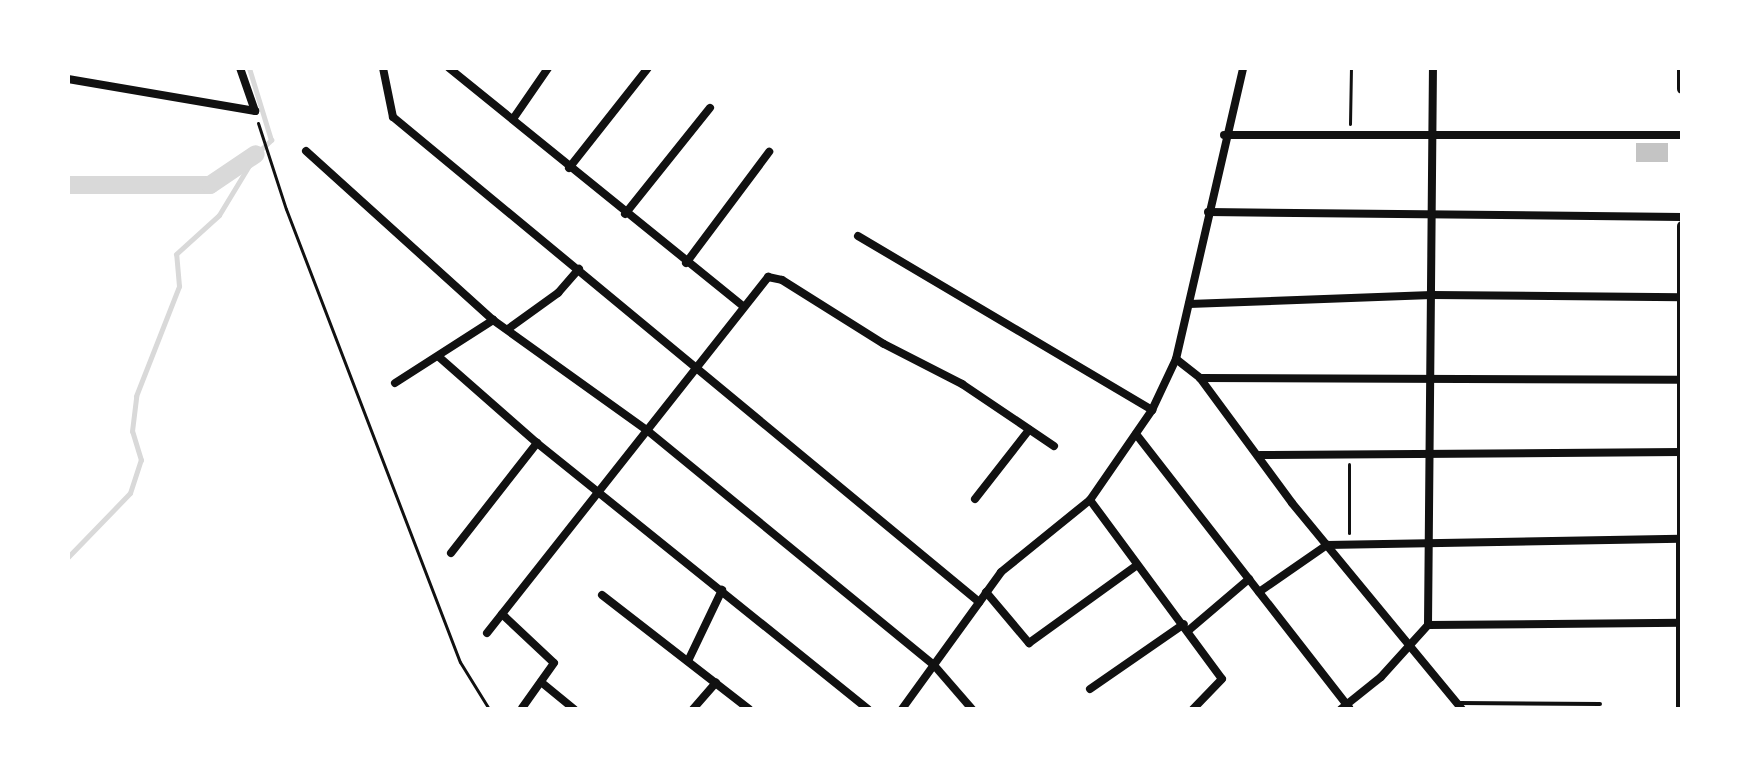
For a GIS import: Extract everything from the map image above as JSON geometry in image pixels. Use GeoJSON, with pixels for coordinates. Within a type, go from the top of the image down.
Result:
{"type":"FeatureCollection","features":[{"type":"Feature","properties":{"kind":"street"},"geometry":{"type":"LineString","coordinates":[[68,79],[255,111],[240,68]]}},
{"type":"Feature","properties":{"kind":"street"},"geometry":{"type":"LineString","coordinates":[[383,68],[393,117],[579,269],[694,370],[979,602]]}},
{"type":"Feature","properties":{"kind":"street"},"geometry":{"type":"LineString","coordinates":[[449,68],[625,214],[742,305]]}},
{"type":"Feature","properties":{"kind":"street"},"geometry":{"type":"LineString","coordinates":[[513,119],[548,68]]}},
{"type":"Feature","properties":{"kind":"street"},"geometry":{"type":"LineString","coordinates":[[569,168],[648,68]]}},
{"type":"Feature","properties":{"kind":"street"},"geometry":{"type":"LineString","coordinates":[[902,709],[1001,572],[1090,500],[1152,410],[1176,359],[1224,135],[1243,68]]}},
{"type":"Feature","properties":{"kind":"street"},"geometry":{"type":"LineString","coordinates":[[1136,434],[1346,708],[1412,646],[1428,625],[1433,68]]}},
{"type":"Feature","properties":{"kind":"street"},"geometry":{"type":"LineString","coordinates":[[1682,68],[1682,89]]}},
{"type":"Feature","properties":{"kind":"street"},"geometry":{"type":"LineString","coordinates":[[625,214],[710,108]]}},
{"type":"Feature","properties":{"kind":"street"},"geometry":{"type":"LineString","coordinates":[[1224,135],[1682,135]]}},
{"type":"Feature","properties":{"kind":"street"},"geometry":{"type":"LineString","coordinates":[[306,151],[493,320],[648,431],[933,664],[972,709]]}},
{"type":"Feature","properties":{"kind":"street"},"geometry":{"type":"LineString","coordinates":[[686,263],[769,152]]}},
{"type":"Feature","properties":{"kind":"street"},"geometry":{"type":"LineString","coordinates":[[1208,212],[1433,218],[1682,217]]}},
{"type":"Feature","properties":{"kind":"street"},"geometry":{"type":"LineString","coordinates":[[1680,707],[1682,226]]}},
{"type":"Feature","properties":{"kind":"street"},"geometry":{"type":"LineString","coordinates":[[858,236],[1152,410]]}},
{"type":"Feature","properties":{"kind":"street"},"geometry":{"type":"LineString","coordinates":[[508,329],[558,293],[579,269]]}},
{"type":"Feature","properties":{"kind":"street"},"geometry":{"type":"LineString","coordinates":[[487,633],[648,431],[742,305],[768,277],[782,280],[884,344],[962,384],[1054,446]]}},
{"type":"Feature","properties":{"kind":"street"},"geometry":{"type":"LineString","coordinates":[[1189,304],[1432,295],[1681,297]]}},
{"type":"Feature","properties":{"kind":"street"},"geometry":{"type":"LineString","coordinates":[[395,383],[493,320]]}},
{"type":"Feature","properties":{"kind":"street"},"geometry":{"type":"LineString","coordinates":[[439,357],[537,443],[601,491],[868,709]]}},
{"type":"Feature","properties":{"kind":"street"},"geometry":{"type":"LineString","coordinates":[[1176,359],[1200,378],[1327,545],[1460,706]]}},
{"type":"Feature","properties":{"kind":"street"},"geometry":{"type":"LineString","coordinates":[[1200,378],[1681,380]]}},
{"type":"Feature","properties":{"kind":"street"},"geometry":{"type":"LineString","coordinates":[[975,499],[1029,430]]}},
{"type":"Feature","properties":{"kind":"street"},"geometry":{"type":"LineString","coordinates":[[451,553],[537,443]]}},
{"type":"Feature","properties":{"kind":"street"},"geometry":{"type":"LineString","coordinates":[[1260,455],[1681,452]]}},
{"type":"Feature","properties":{"kind":"street"},"geometry":{"type":"LineString","coordinates":[[1090,500],[1222,679],[1193,709]]}},
{"type":"Feature","properties":{"kind":"street"},"geometry":{"type":"LineString","coordinates":[[1259,592],[1327,545],[1681,539]]}},
{"type":"Feature","properties":{"kind":"street"},"geometry":{"type":"LineString","coordinates":[[986,592],[1029,643],[1137,565]]}},
{"type":"Feature","properties":{"kind":"street"},"geometry":{"type":"LineString","coordinates":[[1090,689],[1186,627],[1249,579]]}},
{"type":"Feature","properties":{"kind":"street"},"geometry":{"type":"LineString","coordinates":[[688,661],[722,590]]}},
{"type":"Feature","properties":{"kind":"street"},"geometry":{"type":"LineString","coordinates":[[602,595],[749,709]]}},
{"type":"Feature","properties":{"kind":"street"},"geometry":{"type":"LineString","coordinates":[[502,614],[554,663],[522,708]]}},
{"type":"Feature","properties":{"kind":"street"},"geometry":{"type":"LineString","coordinates":[[1428,625],[1682,623]]}},
{"type":"Feature","properties":{"kind":"street"},"geometry":{"type":"LineString","coordinates":[[541,682],[574,709]]}},
{"type":"Feature","properties":{"kind":"street"},"geometry":{"type":"LineString","coordinates":[[693,709],[716,683]]}},
{"type":"Feature","properties":{"kind":"lane"},"geometry":{"type":"LineString","coordinates":[[1460,706],[1600,704]]}},
{"type":"Feature","properties":{"kind":"path"},"geometry":{"type":"LineString","coordinates":[[1350,136],[1351,68]]}},
{"type":"Feature","properties":{"kind":"path"},"geometry":{"type":"LineString","coordinates":[[255,111],[286,209],[460,662],[489,709]]}},
{"type":"Feature","properties":{"kind":"path"},"geometry":{"type":"LineString","coordinates":[[1349,455],[1349,545]]}},
{"type":"Feature","properties":{"kind":"building"},"geometry":{"type":"Polygon","coordinates":[[[1636,143],[1668,143],[1668,162],[1636,162],[1636,143]]]}},
{"type":"Feature","properties":{"kind":"waterway"},"geometry":{"type":"LineString","coordinates":[[68,557],[130,493],[141,460],[132,431],[136,396],[179,286],[176,254],[219,215],[256,154],[271,140],[249,68]]}},
{"type":"Feature","properties":{"kind":"waterway"},"geometry":{"type":"LineString","coordinates":[[68,185],[210,185],[256,154]]}}]}
